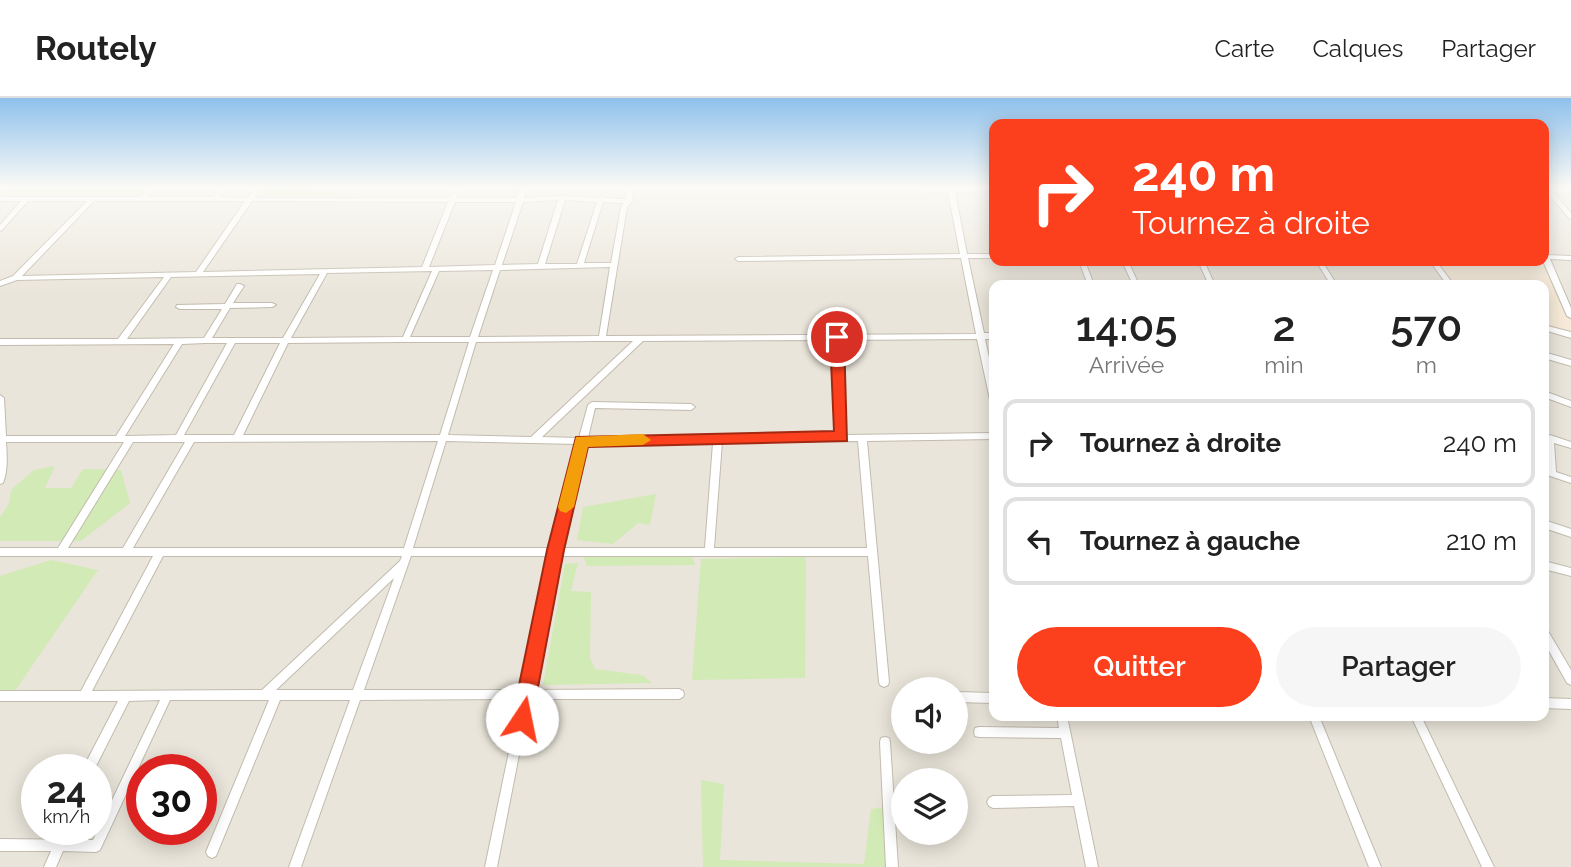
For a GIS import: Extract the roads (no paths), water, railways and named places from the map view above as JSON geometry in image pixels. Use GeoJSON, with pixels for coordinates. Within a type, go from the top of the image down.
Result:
{"type":"FeatureCollection","features":[{"type":"Feature","properties":{"kind":"street"},"geometry":{"type":"LineString","coordinates":[[16,278],[69,224]]}},
{"type":"Feature","properties":{"kind":"street"},"geometry":{"type":"LineString","coordinates":[[198,274],[235,224]]}},
{"type":"Feature","properties":{"kind":"street"},"geometry":{"type":"LineString","coordinates":[[425,269],[442,224]]}},
{"type":"Feature","properties":{"kind":"street"},"geometry":{"type":"LineString","coordinates":[[295,867],[404,557],[472,340],[512,224]]}},
{"type":"Feature","properties":{"kind":"street"},"geometry":{"type":"LineString","coordinates":[[541,266],[554,224]]}},
{"type":"Feature","properties":{"kind":"street"},"geometry":{"type":"LineString","coordinates":[[580,265],[593,224]]}},
{"type":"Feature","properties":{"kind":"street"},"geometry":{"type":"LineString","coordinates":[[602,339],[621,224]]}},
{"type":"Feature","properties":{"kind":"street"},"geometry":{"type":"LineString","coordinates":[[958,224],[989,375]]}},
{"type":"Feature","properties":{"kind":"street"},"geometry":{"type":"LineString","coordinates":[[738,259],[989,256]]}},
{"type":"Feature","properties":{"kind":"street"},"geometry":{"type":"LineString","coordinates":[[1549,256],[1571,258]]}},
{"type":"Feature","properties":{"kind":"street"},"geometry":{"type":"LineString","coordinates":[[0,284],[16,278],[613,265]]}},
{"type":"Feature","properties":{"kind":"street"},"geometry":{"type":"LineString","coordinates":[[1548,266],[1571,316]]}},
{"type":"Feature","properties":{"kind":"street"},"geometry":{"type":"LineString","coordinates":[[405,340],[436,269]]}},
{"type":"Feature","properties":{"kind":"street"},"geometry":{"type":"LineString","coordinates":[[237,439],[285,341],[325,271]]}},
{"type":"Feature","properties":{"kind":"street"},"geometry":{"type":"LineString","coordinates":[[120,342],[169,275]]}},
{"type":"Feature","properties":{"kind":"street"},"geometry":{"type":"LineString","coordinates":[[206,341],[240,286]]}},
{"type":"Feature","properties":{"kind":"street"},"geometry":{"type":"LineString","coordinates":[[180,307],[272,304]]}},
{"type":"Feature","properties":{"kind":"street"},"geometry":{"type":"LineString","coordinates":[[1549,329],[1571,335]]}},
{"type":"Feature","properties":{"kind":"street"},"geometry":{"type":"LineString","coordinates":[[0,342],[989,336]]}},
{"type":"Feature","properties":{"kind":"street"},"geometry":{"type":"LineString","coordinates":[[837,337],[841,437]]}},
{"type":"Feature","properties":{"kind":"street"},"geometry":{"type":"LineString","coordinates":[[534,439],[640,339]]}},
{"type":"Feature","properties":{"kind":"street"},"geometry":{"type":"LineString","coordinates":[[118,439],[180,341]]}},
{"type":"Feature","properties":{"kind":"street"},"geometry":{"type":"LineString","coordinates":[[178,439],[232,341]]}},
{"type":"Feature","properties":{"kind":"street"},"geometry":{"type":"LineString","coordinates":[[1549,356],[1571,363]]}},
{"type":"Feature","properties":{"kind":"street"},"geometry":{"type":"LineString","coordinates":[[1549,396],[1571,404]]}},
{"type":"Feature","properties":{"kind":"street"},"geometry":{"type":"LineString","coordinates":[[0,397],[3,439],[0,481]]}},
{"type":"Feature","properties":{"kind":"street"},"geometry":{"type":"LineString","coordinates":[[491,867],[555,550],[592,405],[691,407]]}},
{"type":"Feature","properties":{"kind":"street"},"geometry":{"type":"LineString","coordinates":[[3,439],[443,438],[582,441],[989,436]]}},
{"type":"Feature","properties":{"kind":"street"},"geometry":{"type":"LineString","coordinates":[[862,437],[884,681]]}},
{"type":"Feature","properties":{"kind":"street"},"geometry":{"type":"LineString","coordinates":[[709,550],[719,438]]}},
{"type":"Feature","properties":{"kind":"street"},"geometry":{"type":"LineString","coordinates":[[1549,438],[1571,445]]}},
{"type":"Feature","properties":{"kind":"street"},"geometry":{"type":"LineString","coordinates":[[61,552],[130,439]]}},
{"type":"Feature","properties":{"kind":"street"},"geometry":{"type":"LineString","coordinates":[[127,552],[191,439]]}},
{"type":"Feature","properties":{"kind":"street"},"geometry":{"type":"LineString","coordinates":[[1549,473],[1571,480]]}},
{"type":"Feature","properties":{"kind":"street"},"geometry":{"type":"LineString","coordinates":[[1549,526],[1571,533]]}},
{"type":"Feature","properties":{"kind":"street"},"geometry":{"type":"LineString","coordinates":[[0,552],[404,557],[555,550],[873,552]]}},
{"type":"Feature","properties":{"kind":"street"},"geometry":{"type":"LineString","coordinates":[[84,696],[160,552]]}},
{"type":"Feature","properties":{"kind":"street"},"geometry":{"type":"LineString","coordinates":[[263,696],[404,557]]}},
{"type":"Feature","properties":{"kind":"street"},"geometry":{"type":"LineString","coordinates":[[1549,566],[1571,572]]}},
{"type":"Feature","properties":{"kind":"street"},"geometry":{"type":"LineString","coordinates":[[1549,643],[1571,680]]}},
{"type":"Feature","properties":{"kind":"street"},"geometry":{"type":"LineString","coordinates":[[0,696],[679,694]]}},
{"type":"Feature","properties":{"kind":"street"},"geometry":{"type":"LineString","coordinates":[[96,754],[126,696]]}},
{"type":"Feature","properties":{"kind":"street"},"geometry":{"type":"LineString","coordinates":[[0,845],[96,846],[167,696]]}},
{"type":"Feature","properties":{"kind":"street"},"geometry":{"type":"LineString","coordinates":[[212,852],[276,696]]}},
{"type":"Feature","properties":{"kind":"street"},"geometry":{"type":"LineString","coordinates":[[968,697],[989,698]]}},
{"type":"Feature","properties":{"kind":"street"},"geometry":{"type":"LineString","coordinates":[[1549,703],[1571,704]]}},
{"type":"Feature","properties":{"kind":"street"},"geometry":{"type":"LineString","coordinates":[[1063,721],[1092,867]]}},
{"type":"Feature","properties":{"kind":"street"},"geometry":{"type":"LineString","coordinates":[[1316,721],[1375,867]]}},
{"type":"Feature","properties":{"kind":"street"},"geometry":{"type":"LineString","coordinates":[[1418,721],[1488,867]]}},
{"type":"Feature","properties":{"kind":"street"},"geometry":{"type":"LineString","coordinates":[[979,732],[1065,733]]}},
{"type":"Feature","properties":{"kind":"street"},"geometry":{"type":"LineString","coordinates":[[885,742],[892,867]]}},
{"type":"Feature","properties":{"kind":"street"},"geometry":{"type":"LineString","coordinates":[[993,802],[1079,800]]}},
{"type":"Feature","properties":{"kind":"street"},"geometry":{"type":"LineString","coordinates":[[50,867],[59,846]]}}]}
